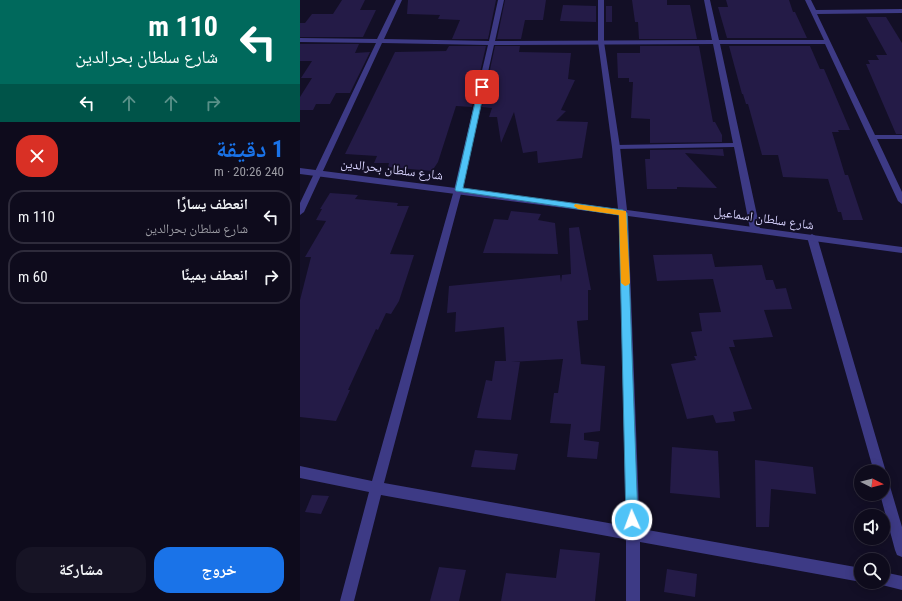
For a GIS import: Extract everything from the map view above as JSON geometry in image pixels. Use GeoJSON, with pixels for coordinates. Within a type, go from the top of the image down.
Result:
{"type":"FeatureCollection","features":[{"type":"Feature","properties":{"kind":"street"},"geometry":{"type":"LineString","coordinates":[[300,212],[399,0]]}},
{"type":"Feature","properties":{"kind":"street"},"geometry":{"type":"LineString","coordinates":[[347,601],[376,488],[458,190],[501,0]]}},
{"type":"Feature","properties":{"kind":"street"},"geometry":{"type":"LineString","coordinates":[[601,0],[601,42],[616,147],[623,213],[633,601]]}},
{"type":"Feature","properties":{"kind":"street"},"geometry":{"type":"LineString","coordinates":[[707,0],[755,229]]}},
{"type":"Feature","properties":{"kind":"street"},"geometry":{"type":"LineString","coordinates":[[808,0],[902,201]]}},
{"type":"Feature","properties":{"kind":"street"},"geometry":{"type":"LineString","coordinates":[[814,12],[902,11]]}},
{"type":"Feature","properties":{"kind":"street"},"geometry":{"type":"LineString","coordinates":[[300,40],[380,40],[492,43],[828,42]]}},
{"type":"Feature","properties":{"kind":"street"},"geometry":{"type":"LineString","coordinates":[[873,138],[902,137]]}},
{"type":"Feature","properties":{"kind":"street"},"geometry":{"type":"LineString","coordinates":[[616,147],[737,145]]}},
{"type":"Feature","properties":{"kind":"street","name":"شارع سلطان بحرالدين"},"geometry":{"type":"LineString","coordinates":[[300,171],[458,190],[623,213]]}},
{"type":"Feature","properties":{"kind":"street","name":"شارع سلطان اسماعيل"},"geometry":{"type":"LineString","coordinates":[[623,213],[755,229],[902,250]]}},
{"type":"Feature","properties":{"kind":"street"},"geometry":{"type":"LineString","coordinates":[[812,237],[878,465]]}},
{"type":"Feature","properties":{"kind":"street"},"geometry":{"type":"LineString","coordinates":[[300,472],[376,488],[854,575]]}},
{"type":"Feature","properties":{"kind":"street"},"geometry":{"type":"LineString","coordinates":[[888,501],[902,550]]}},
{"type":"Feature","properties":{"kind":"street"},"geometry":{"type":"LineString","coordinates":[[890,580],[902,583]]}},
{"type":"Feature","properties":{"kind":"building"},"geometry":{"type":"Polygon","coordinates":[[[342,0],[365,0],[360,10],[376,10],[363,37],[300,37],[300,23],[305,23],[312,14],[333,14],[342,0]]]}},
{"type":"Feature","properties":{"kind":"building"},"geometry":{"type":"Polygon","coordinates":[[[408,0],[496,0],[488,39],[452,39],[460,20],[438,19],[440,15],[407,14],[408,0]]]}},
{"type":"Feature","properties":{"kind":"building"},"geometry":{"type":"Polygon","coordinates":[[[505,0],[546,0],[543,20],[525,20],[521,39],[497,39],[505,0]]]}},
{"type":"Feature","properties":{"kind":"building"},"geometry":{"type":"Polygon","coordinates":[[[632,0],[667,0],[667,5],[690,5],[697,39],[639,39],[638,22],[635,22],[632,0]]]}},
{"type":"Feature","properties":{"kind":"building"},"geometry":{"type":"Polygon","coordinates":[[[726,0],[789,0],[793,12],[795,12],[807,38],[727,38],[718,7],[728,7],[726,0]]]}},
{"type":"Feature","properties":{"kind":"building"},"geometry":{"type":"Polygon","coordinates":[[[563,5],[596,6],[596,22],[560,21],[563,5]]]}},
{"type":"Feature","properties":{"kind":"building"},"geometry":{"type":"Polygon","coordinates":[[[606,6],[612,6],[612,22],[606,22],[606,6]]]}},
{"type":"Feature","properties":{"kind":"building"},"geometry":{"type":"Polygon","coordinates":[[[866,17],[886,17],[902,43],[902,134],[896,134],[866,64],[870,64],[868,60],[879,60],[876,55],[887,55],[866,17]]]}},
{"type":"Feature","properties":{"kind":"building"},"geometry":{"type":"Polygon","coordinates":[[[300,44],[359,44],[355,53],[370,52],[350,93],[336,93],[330,104],[316,104],[313,110],[300,110],[300,97],[312,78],[301,78],[312,61],[300,61],[300,44]]]}},
{"type":"Feature","properties":{"kind":"building"},"geometry":{"type":"Polygon","coordinates":[[[449,46],[486,46],[472,107],[456,106],[438,162],[432,171],[388,167],[389,163],[374,163],[377,156],[345,154],[395,52],[446,51],[449,46]]]}},
{"type":"Feature","properties":{"kind":"building"},"geometry":{"type":"Polygon","coordinates":[[[495,46],[520,46],[519,52],[571,53],[568,79],[575,80],[561,110],[566,111],[556,121],[588,122],[582,158],[538,163],[537,151],[523,153],[514,112],[501,143],[497,117],[489,117],[492,108],[482,107],[495,46]]]}},
{"type":"Feature","properties":{"kind":"building"},"geometry":{"type":"Polygon","coordinates":[[[640,46],[699,46],[713,122],[715,122],[722,135],[722,142],[650,143],[650,119],[631,118],[633,82],[629,82],[629,78],[618,78],[617,53],[640,53],[640,46]]]}},
{"type":"Feature","properties":{"kind":"building"},"geometry":{"type":"Polygon","coordinates":[[[729,46],[810,46],[820,69],[824,69],[850,130],[838,130],[839,132],[832,132],[845,175],[848,175],[863,220],[843,220],[841,212],[838,212],[828,179],[783,177],[778,155],[762,155],[748,104],[746,104],[742,94],[729,46]]]}},
{"type":"Feature","properties":{"kind":"building"},"geometry":{"type":"Polygon","coordinates":[[[723,149],[724,156],[685,153],[717,188],[677,187],[677,189],[647,189],[645,159],[650,159],[650,150],[723,149]]]}},
{"type":"Feature","properties":{"kind":"building"},"geometry":{"type":"Polygon","coordinates":[[[330,193],[358,195],[355,199],[398,203],[397,206],[409,206],[390,254],[414,255],[399,301],[391,314],[386,313],[378,330],[376,329],[348,390],[350,390],[336,421],[300,417],[300,300],[311,257],[305,257],[326,221],[316,220],[322,209],[320,209],[330,193]]]}},
{"type":"Feature","properties":{"kind":"building"},"geometry":{"type":"Polygon","coordinates":[[[511,211],[541,214],[538,220],[555,223],[558,254],[483,253],[494,219],[508,220],[511,211]]]}},
{"type":"Feature","properties":{"kind":"building"},"geometry":{"type":"Polygon","coordinates":[[[579,227],[591,290],[588,290],[588,320],[577,321],[581,364],[605,366],[600,431],[584,433],[584,440],[599,442],[597,459],[567,457],[571,424],[550,423],[554,393],[558,393],[563,359],[511,362],[520,362],[511,420],[477,418],[486,380],[492,381],[495,361],[506,361],[504,327],[455,332],[456,312],[447,313],[449,286],[560,275],[561,282],[562,275],[571,274],[569,228],[579,227]]]}},
{"type":"Feature","properties":{"kind":"building"},"geometry":{"type":"Polygon","coordinates":[[[712,254],[715,267],[762,265],[766,280],[773,280],[776,289],[786,288],[792,309],[764,310],[773,337],[733,340],[735,347],[729,347],[752,409],[733,412],[735,421],[716,423],[713,415],[687,419],[671,364],[696,360],[694,356],[697,356],[691,332],[702,331],[699,313],[721,312],[713,279],[657,281],[653,255],[712,254]]]}},
{"type":"Feature","properties":{"kind":"building"},"geometry":{"type":"Polygon","coordinates":[[[672,447],[718,451],[720,498],[670,493],[672,447]]]}},
{"type":"Feature","properties":{"kind":"building"},"geometry":{"type":"Polygon","coordinates":[[[475,450],[518,454],[515,470],[471,467],[475,450]]]}},
{"type":"Feature","properties":{"kind":"building"},"geometry":{"type":"Polygon","coordinates":[[[755,460],[813,467],[816,494],[771,489],[769,527],[756,527],[755,460]]]}},
{"type":"Feature","properties":{"kind":"building"},"geometry":{"type":"Polygon","coordinates":[[[312,495],[329,496],[321,514],[305,512],[312,495]]]}},
{"type":"Feature","properties":{"kind":"building"},"geometry":{"type":"Polygon","coordinates":[[[560,549],[600,553],[595,601],[501,601],[506,573],[556,578],[560,549]]]}},
{"type":"Feature","properties":{"kind":"building"},"geometry":{"type":"Polygon","coordinates":[[[439,567],[466,570],[459,601],[430,601],[439,567]]]}},
{"type":"Feature","properties":{"kind":"building"},"geometry":{"type":"Polygon","coordinates":[[[667,569],[697,574],[695,597],[664,592],[667,569]]]}},
{"type":"Feature","properties":{"kind":"slow traffic"},"geometry":{"type":"LineString","coordinates":[[578,206],[623,213],[625,283]]}},
{"type":"Feature","properties":{"kind":"route"},"geometry":{"type":"LineString","coordinates":[[482,87],[458,190],[623,213],[632,520]]}}]}
